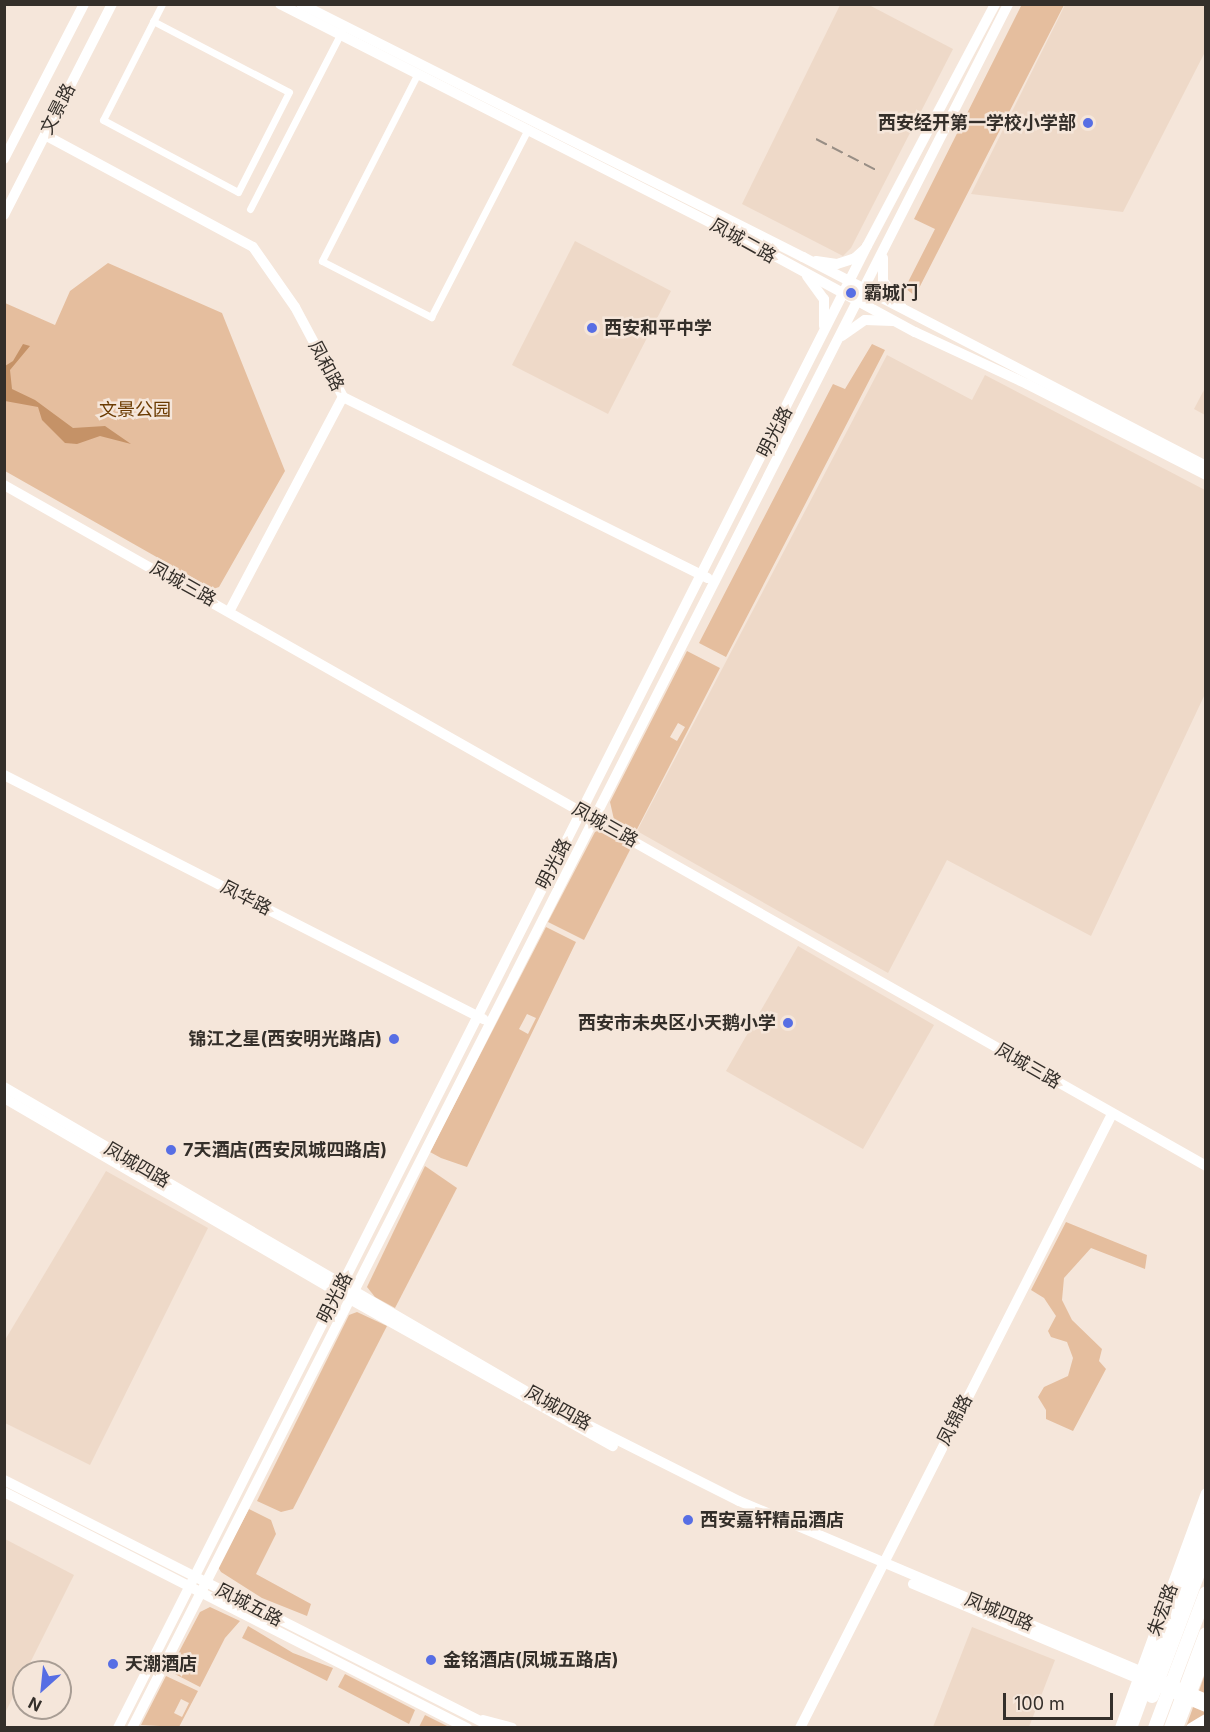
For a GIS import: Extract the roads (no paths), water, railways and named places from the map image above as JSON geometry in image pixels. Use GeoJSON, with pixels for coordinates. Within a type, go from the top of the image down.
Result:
{"type":"FeatureCollection","features":[{"type":"Feature","properties":{"kind":"highway"},"geometry":{"type":"LineString","coordinates":[[1130,1728],[1206,1520]]}},
{"type":"Feature","properties":{"kind":"highway"},"geometry":{"type":"LineString","coordinates":[[1140,1728],[1206,1552]]}},
{"type":"Feature","properties":{"kind":"highway"},"geometry":{"type":"LineString","coordinates":[[1155,1728],[1206,1593]]}},
{"type":"Feature","properties":{"kind":"highway"},"geometry":{"type":"LineString","coordinates":[[1171,1728],[1206,1634]]}},
{"type":"Feature","properties":{"kind":"main road","name":"文景路"},"geometry":{"type":"LineString","coordinates":[[4,159],[84,4]]}},
{"type":"Feature","properties":{"kind":"main road","name":"文景路"},"geometry":{"type":"LineString","coordinates":[[4,214],[112,4]]}},
{"type":"Feature","properties":{"kind":"main road","name":"凤城二路"},"geometry":{"type":"LineString","coordinates":[[280,4],[342,30],[803,256],[903,325],[1206,475]]}},
{"type":"Feature","properties":{"kind":"main road","name":"凤城二路"},"geometry":{"type":"LineString","coordinates":[[301,4],[418,73],[802,273],[848,288]]}},
{"type":"Feature","properties":{"kind":"main road","name":"明光路"},"geometry":{"type":"LineString","coordinates":[[345,1290],[594,819],[819,342],[995,4]]}},
{"type":"Feature","properties":{"kind":"main road","name":"明光路"},"geometry":{"type":"LineString","coordinates":[[132,1728],[198,1585],[345,1290],[477,1016],[581,812],[861,295],[1008,4]]}},
{"type":"Feature","properties":{"kind":"main road","name":"凤和路"},"geometry":{"type":"LineString","coordinates":[[45,135],[253,247],[295,307],[343,397],[707,579]]}},
{"type":"Feature","properties":{"kind":"main road"},"geometry":{"type":"LineString","coordinates":[[886,244],[881,267],[883,281],[905,310]]}},
{"type":"Feature","properties":{"kind":"main road"},"geometry":{"type":"LineString","coordinates":[[803,256],[837,264],[855,258],[867,246]]}},
{"type":"Feature","properties":{"kind":"main road"},"geometry":{"type":"LineString","coordinates":[[802,273],[820,291],[826,305],[819,342]]}},
{"type":"Feature","properties":{"kind":"main road","name":"凤城二路"},"geometry":{"type":"LineString","coordinates":[[861,295],[905,310],[1206,466]]}},
{"type":"Feature","properties":{"kind":"main road"},"geometry":{"type":"LineString","coordinates":[[832,348],[849,329],[865,320],[883,319],[903,325]]}},
{"type":"Feature","properties":{"kind":"main road"},"geometry":{"type":"LineString","coordinates":[[230,610],[343,397]]}},
{"type":"Feature","properties":{"kind":"main road","name":"凤城三路"},"geometry":{"type":"LineString","coordinates":[[4,485],[230,610],[1206,1166]]}},
{"type":"Feature","properties":{"kind":"main road","name":"凤华路"},"geometry":{"type":"LineString","coordinates":[[4,775],[488,1021]]}},
{"type":"Feature","properties":{"kind":"main road","name":"凤城四路"},"geometry":{"type":"LineString","coordinates":[[4,1087],[557,1418],[740,1509],[1190,1697]]}},
{"type":"Feature","properties":{"kind":"main road","name":"凤城四路"},"geometry":{"type":"LineString","coordinates":[[4,1098],[345,1290]]}},
{"type":"Feature","properties":{"kind":"main road","name":"凤锦路"},"geometry":{"type":"LineString","coordinates":[[800,1728],[1112,1114]]}},
{"type":"Feature","properties":{"kind":"main road","name":"凤城五路"},"geometry":{"type":"LineString","coordinates":[[4,1480],[467,1728]]}},
{"type":"Feature","properties":{"kind":"main road","name":"凤城五路"},"geometry":{"type":"LineString","coordinates":[[4,1492],[494,1728]]}},
{"type":"Feature","properties":{"kind":"main road","name":"朱宏路"},"geometry":{"type":"LineString","coordinates":[[1120,1728],[1206,1493]]}},
{"type":"Feature","properties":{"kind":"main road","name":"明光路"},"geometry":{"type":"LineString","coordinates":[[118,1728],[198,1585]]}},
{"type":"Feature","properties":{"kind":"main road"},"geometry":{"type":"LineString","coordinates":[[1178,1728],[1206,1656]]}},
{"type":"Feature","properties":{"kind":"main road"},"geometry":{"type":"LineString","coordinates":[[1190,1697],[1206,1699]]}},
{"type":"Feature","properties":{"kind":"main road"},"geometry":{"type":"LineString","coordinates":[[1190,1697],[1206,1707]]}},
{"type":"Feature","properties":{"kind":"main road"},"geometry":{"type":"LineString","coordinates":[[443,1715],[459,1728]]}},
{"type":"Feature","properties":{"kind":"main road"},"geometry":{"type":"LineString","coordinates":[[473,1717],[512,1728]]}},
{"type":"Feature","properties":{"kind":"main road"},"geometry":{"type":"LineString","coordinates":[[1191,1728],[1206,1719]]}},
{"type":"Feature","properties":{"kind":"street"},"geometry":{"type":"LineString","coordinates":[[153,21],[289,92],[237,192],[103,120],[153,21],[162,4]]}},
{"type":"Feature","properties":{"kind":"street"},"geometry":{"type":"LineString","coordinates":[[250,209],[342,30]]}},
{"type":"Feature","properties":{"kind":"street"},"geometry":{"type":"LineString","coordinates":[[418,73],[322,261],[432,317],[528,129]]}},
{"type":"Feature","properties":{"kind":"railway"},"geometry":{"type":"LineString","coordinates":[[816,139],[878,171]]}},
{"type":"Feature","properties":{"kind":"place","name":"西安经开第一学校小学部"},"geometry":{"type":"Point","coordinates":[1088,123]}},
{"type":"Feature","properties":{"kind":"place","name":"霸城门"},"geometry":{"type":"Point","coordinates":[851,293]}},
{"type":"Feature","properties":{"kind":"place","name":"西安和平中学"},"geometry":{"type":"Point","coordinates":[592,328]}},
{"type":"Feature","properties":{"kind":"place","name":"西安市未央区小天鹅小学"},"geometry":{"type":"Point","coordinates":[788,1023]}},
{"type":"Feature","properties":{"kind":"place","name":"锦江之星(西安明光路店)"},"geometry":{"type":"Point","coordinates":[394,1039]}},
{"type":"Feature","properties":{"kind":"place","name":"7天酒店(西安凤城四路店)"},"geometry":{"type":"Point","coordinates":[171,1150]}},
{"type":"Feature","properties":{"kind":"place","name":"西安嘉轩精品酒店"},"geometry":{"type":"Point","coordinates":[688,1520]}},
{"type":"Feature","properties":{"kind":"place","name":"金铭酒店(凤城五路店)"},"geometry":{"type":"Point","coordinates":[431,1660]}},
{"type":"Feature","properties":{"kind":"place","name":"天潮酒店"},"geometry":{"type":"Point","coordinates":[113,1664]}},
{"type":"Feature","properties":{"kind":"park label","name":"文景公园"},"geometry":{"type":"Point","coordinates":[135,410]}}]}
